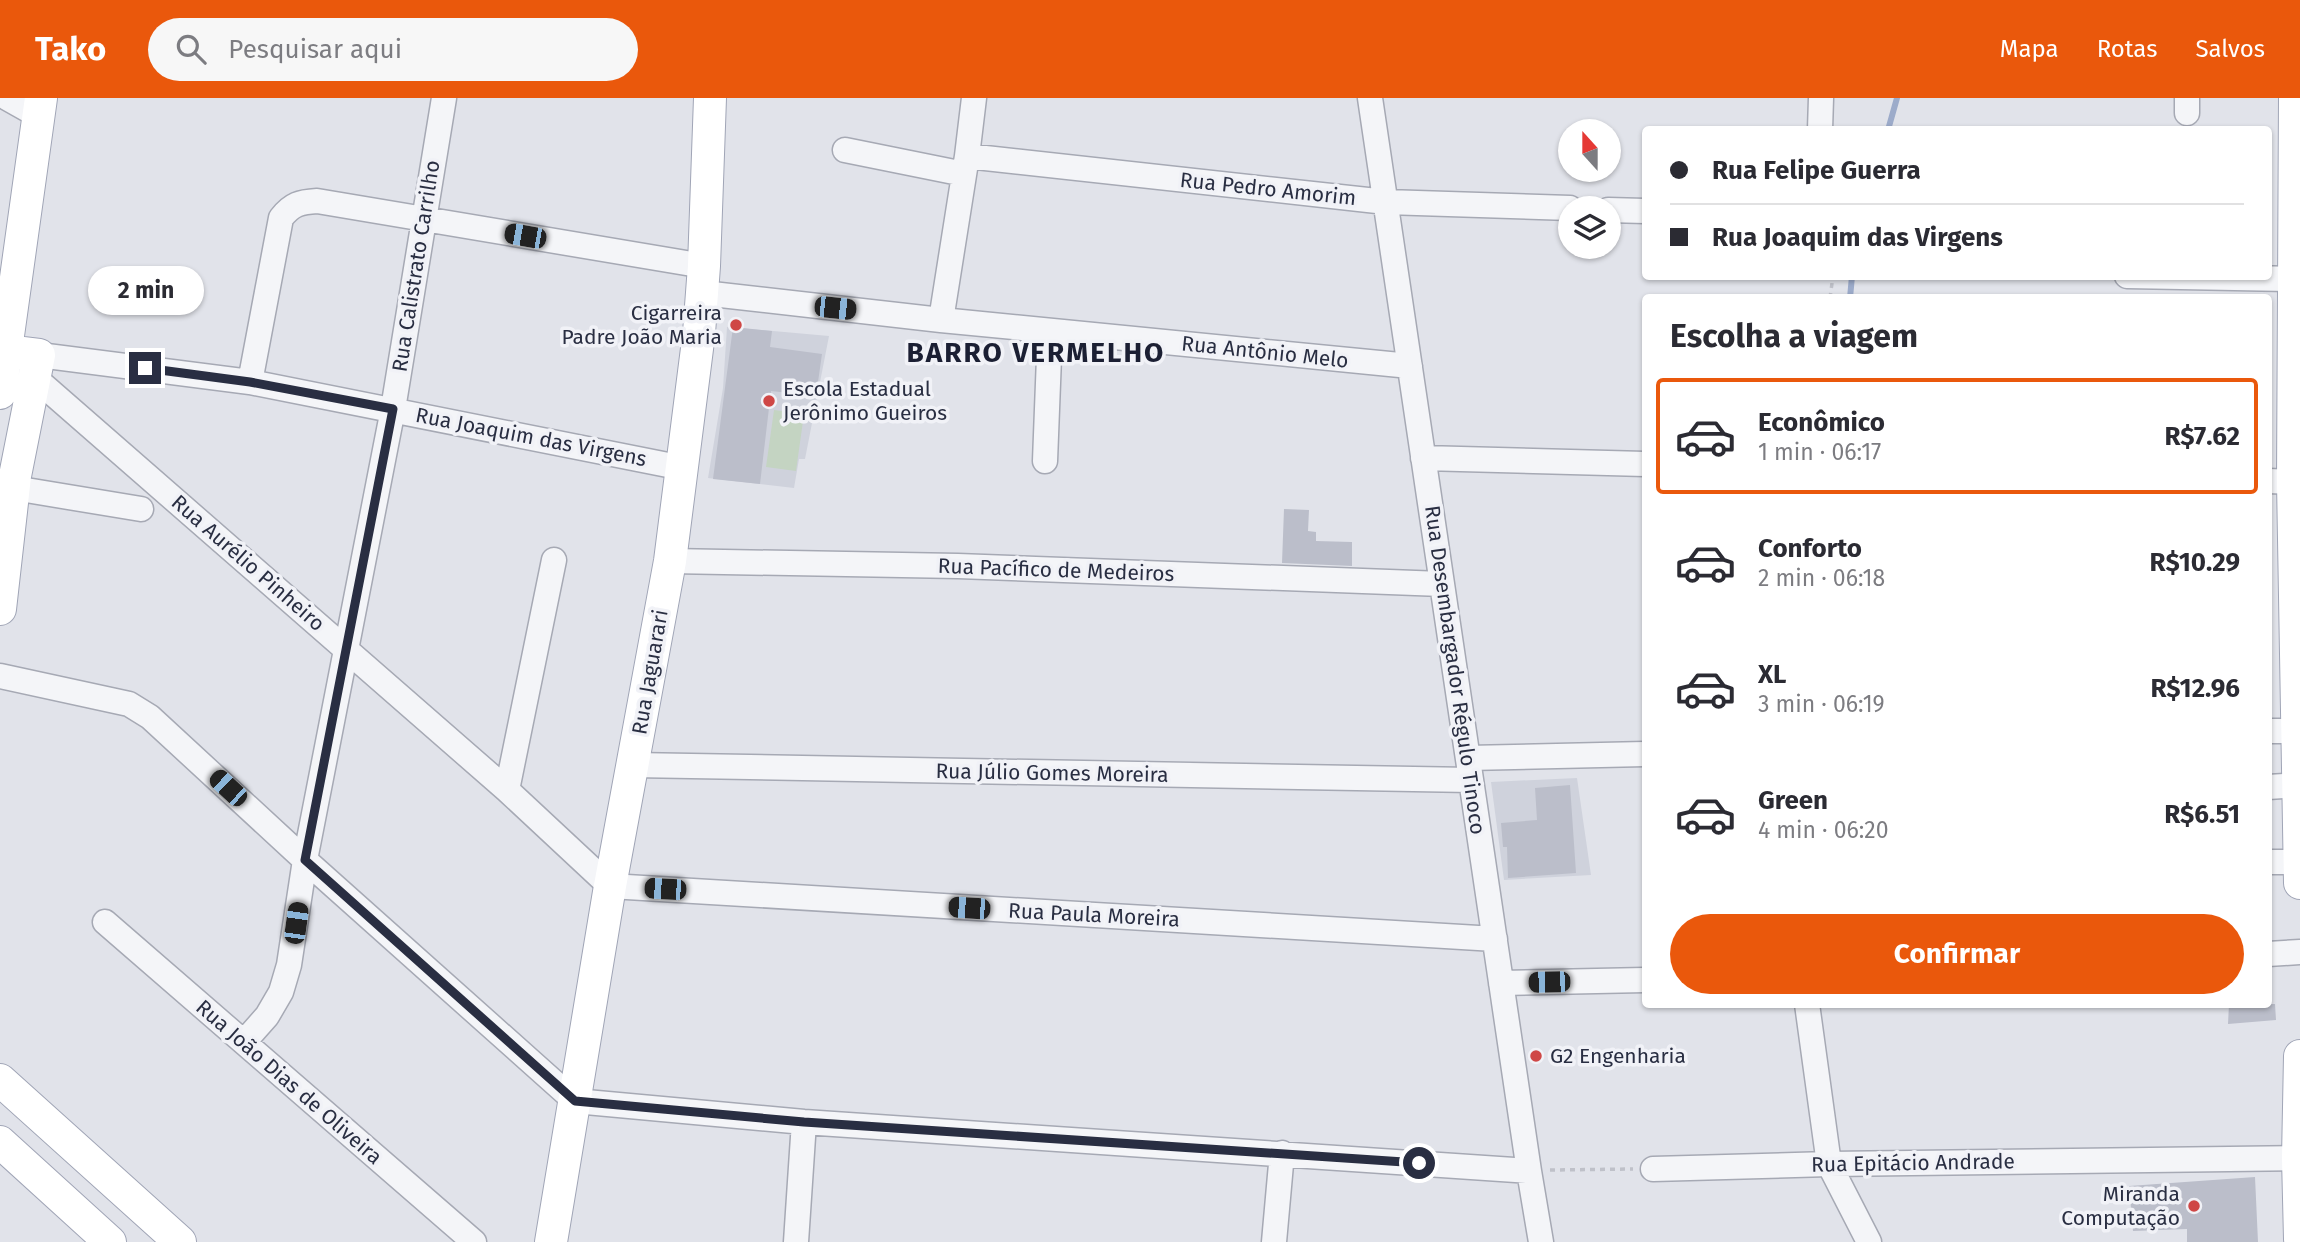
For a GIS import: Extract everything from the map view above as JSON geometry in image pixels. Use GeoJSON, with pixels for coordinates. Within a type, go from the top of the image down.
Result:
{"type":"FeatureCollection","features":[{"type":"Feature","properties":{"kind":"main road","name":"Rua Jaguarari"},"geometry":{"type":"LineString","coordinates":[[551,1242],[610,886],[670,561],[683,468],[703,279],[710,98]]}},
{"type":"Feature","properties":{"kind":"main road"},"geometry":{"type":"LineString","coordinates":[[2295,98],[2295,279],[2280,482],[2283,786],[2300,862],[2300,883]]}},
{"type":"Feature","properties":{"kind":"main road"},"geometry":{"type":"LineString","coordinates":[[2,374],[40,107]]}},
{"type":"Feature","properties":{"kind":"main road"},"geometry":{"type":"LineString","coordinates":[[0,609],[14,488],[37,366]]}},
{"type":"Feature","properties":{"kind":"main road","name":"Rua Joaquim das Virgens"},"geometry":{"type":"LineString","coordinates":[[2,374],[37,366]]}},
{"type":"Feature","properties":{"kind":"main road"},"geometry":{"type":"LineString","coordinates":[[2300,1056],[2300,1239]]}},
{"type":"Feature","properties":{"kind":"main road"},"geometry":{"type":"LineString","coordinates":[[0,1080],[180,1242]]}},
{"type":"Feature","properties":{"kind":"main road"},"geometry":{"type":"LineString","coordinates":[[0,1142],[110,1242]]}},
{"type":"Feature","properties":{"kind":"street"},"geometry":{"type":"LineString","coordinates":[[7,98],[40,107]]}},
{"type":"Feature","properties":{"kind":"street","name":"Rua Calistrato Carrilho"},"geometry":{"type":"LineString","coordinates":[[244,1042],[267,1016],[281,992],[289,965],[305,860],[393,409],[444,98]]}},
{"type":"Feature","properties":{"kind":"street"},"geometry":{"type":"LineString","coordinates":[[941,320],[974,98]]}},
{"type":"Feature","properties":{"kind":"street","name":"Rua Desembargador Régulo Tinoco"},"geometry":{"type":"LineString","coordinates":[[1370,98],[1541,1242]]}},
{"type":"Feature","properties":{"kind":"street"},"geometry":{"type":"LineString","coordinates":[[1820,126],[1821,98]]}},
{"type":"Feature","properties":{"kind":"street","name":"Rua Pedro Amorim"},"geometry":{"type":"LineString","coordinates":[[845,150],[966,165],[1386,202],[1558,208]]}},
{"type":"Feature","properties":{"kind":"street","name":"Rua Antônio Melo"},"geometry":{"type":"LineString","coordinates":[[250,382],[281,218],[289,207],[297,203],[317,201],[423,218],[703,279],[941,320],[1410,366]]}},
{"type":"Feature","properties":{"kind":"street"},"geometry":{"type":"LineString","coordinates":[[1621,210],[1642,211]]}},
{"type":"Feature","properties":{"kind":"street"},"geometry":{"type":"LineString","coordinates":[[2272,279],[2295,279]]}},
{"type":"Feature","properties":{"kind":"street"},"geometry":{"type":"LineString","coordinates":[[1045,461],[1051,331]]}},
{"type":"Feature","properties":{"kind":"street","name":"Rua Joaquim das Virgens"},"geometry":{"type":"LineString","coordinates":[[37,366],[250,382],[683,468]]}},
{"type":"Feature","properties":{"kind":"street","name":"Rua Aurélio Pinheiro"},"geometry":{"type":"LineString","coordinates":[[37,366],[610,886]]}},
{"type":"Feature","properties":{"kind":"street"},"geometry":{"type":"LineString","coordinates":[[1423,458],[1642,464]]}},
{"type":"Feature","properties":{"kind":"street"},"geometry":{"type":"LineString","coordinates":[[14,488],[141,509]]}},
{"type":"Feature","properties":{"kind":"street"},"geometry":{"type":"LineString","coordinates":[[506,790],[554,560]]}},
{"type":"Feature","properties":{"kind":"street","name":"Rua Pacífico de Medeiros"},"geometry":{"type":"LineString","coordinates":[[670,561],[958,566],[1442,584]]}},
{"type":"Feature","properties":{"kind":"street"},"geometry":{"type":"LineString","coordinates":[[0,676],[115,700],[129,704],[150,716],[305,860],[575,1101],[804,1122],[1529,1171]]}},
{"type":"Feature","properties":{"kind":"street","name":"Rua Júlio Gomes Moreira"},"geometry":{"type":"LineString","coordinates":[[633,765],[1469,769],[1642,754]]}},
{"type":"Feature","properties":{"kind":"street"},"geometry":{"type":"LineString","coordinates":[[2272,862],[2300,862]]}},
{"type":"Feature","properties":{"kind":"street","name":"Rua Paula Moreira"},"geometry":{"type":"LineString","coordinates":[[610,886],[1494,939]]}},
{"type":"Feature","properties":{"kind":"street","name":"Rua João Dias de Oliveira"},"geometry":{"type":"LineString","coordinates":[[105,922],[474,1242]]}},
{"type":"Feature","properties":{"kind":"street"},"geometry":{"type":"LineString","coordinates":[[2272,954],[2300,953]]}},
{"type":"Feature","properties":{"kind":"street"},"geometry":{"type":"LineString","coordinates":[[1501,983],[1642,980]]}},
{"type":"Feature","properties":{"kind":"street"},"geometry":{"type":"LineString","coordinates":[[1808,1008],[1829,1164],[1868,1242]]}},
{"type":"Feature","properties":{"kind":"street"},"geometry":{"type":"LineString","coordinates":[[796,1242],[804,1122]]}},
{"type":"Feature","properties":{"kind":"street"},"geometry":{"type":"LineString","coordinates":[[1274,1242],[1282,1153]]}},
{"type":"Feature","properties":{"kind":"street","name":"Rua Epitácio Andrade"},"geometry":{"type":"LineString","coordinates":[[1653,1169],[2298,1158]]}},
{"type":"Feature","properties":{"kind":"path"},"geometry":{"type":"LineString","coordinates":[[1529,1171],[1653,1169]]}},
{"type":"Feature","properties":{"kind":"shaded area","name":"Escola Estadual Jerônimo Gueiros"},"geometry":{"type":"Polygon","coordinates":[[[727,327],[829,336],[805,459],[799,459],[794,488],[708,478],[723,388],[727,327]]]}},
{"type":"Feature","properties":{"kind":"shaded area"},"geometry":{"type":"Polygon","coordinates":[[[1577,778],[1591,875],[1504,880],[1491,782],[1577,778]]]}},
{"type":"Feature","properties":{"kind":"green space"},"geometry":{"type":"Polygon","coordinates":[[[774,410],[804,414],[796,471],[766,467],[774,410]]]}},
{"type":"Feature","properties":{"kind":"building","name":"Escola Estadual Jerônimo Gueiros"},"geometry":{"type":"Polygon","coordinates":[[[733,327],[772,331],[770,347],[822,354],[816,396],[771,391],[760,484],[713,479],[733,327]]]}},
{"type":"Feature","properties":{"kind":"building"},"geometry":{"type":"Polygon","coordinates":[[[1284,509],[1309,510],[1308,531],[1316,532],[1316,541],[1352,542],[1352,566],[1282,563],[1284,509]]]}},
{"type":"Feature","properties":{"kind":"building"},"geometry":{"type":"Polygon","coordinates":[[[1570,785],[1576,873],[1508,878],[1507,847],[1503,847],[1501,823],[1537,820],[1535,788],[1570,785]]]}},
{"type":"Feature","properties":{"kind":"building"},"geometry":{"type":"Polygon","coordinates":[[[2272,1004],[2275,1004],[2276,1020],[2228,1024],[2229,1008],[2272,1008],[2272,1004]]]}},
{"type":"Feature","properties":{"kind":"building","name":"Miranda Computação"},"geometry":{"type":"Polygon","coordinates":[[[2255,1177],[2258,1242],[2187,1242],[2187,1229],[2133,1231],[2129,1186],[2255,1177]]]}},
{"type":"Feature","properties":{"kind":"waterway"},"geometry":{"type":"LineString","coordinates":[[1889,126],[1897,98]]}},
{"type":"Feature","properties":{"kind":"waterway"},"geometry":{"type":"LineString","coordinates":[[1850,294],[1852,280]]}},
{"type":"Feature","properties":{"kind":"place","name":"Cigarreira Padre João Maria"},"geometry":{"type":"Point","coordinates":[736,325]}},
{"type":"Feature","properties":{"kind":"place","name":"Escola Estadual Jerônimo Gueiros"},"geometry":{"type":"Point","coordinates":[769,401]}},
{"type":"Feature","properties":{"kind":"place","name":"G2 Engenharia"},"geometry":{"type":"Point","coordinates":[1536,1056]}},
{"type":"Feature","properties":{"kind":"place","name":"Miranda Computação"},"geometry":{"type":"Point","coordinates":[2194,1206]}},
{"type":"Feature","properties":{"kind":"district","name":"BARRO VERMELHO"},"geometry":{"type":"Point","coordinates":[1036,352]}},
{"type":"Feature","properties":{"kind":"route"},"geometry":{"type":"LineString","coordinates":[[145,368],[250,382],[393,409],[305,860],[575,1101],[804,1122],[1419,1163]]}}]}
